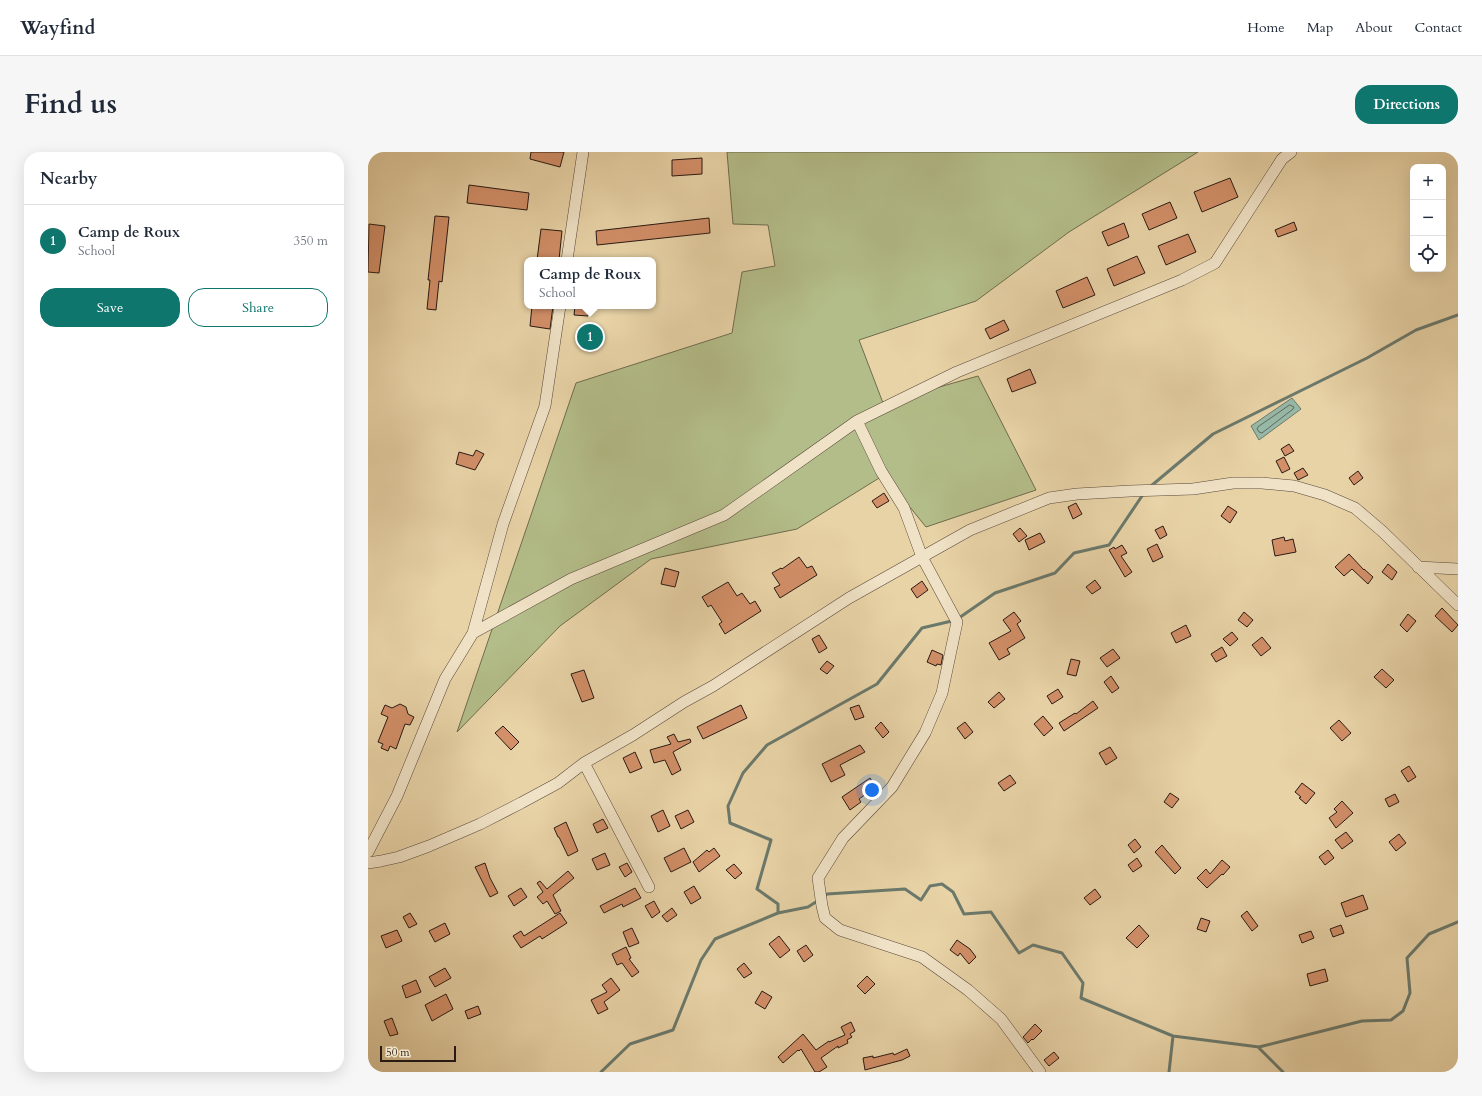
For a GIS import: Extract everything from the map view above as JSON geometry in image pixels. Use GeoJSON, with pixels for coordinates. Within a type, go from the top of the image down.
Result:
{"type":"FeatureCollection","features":[{"type":"Feature","properties":{"kind":"street"},"geometry":{"type":"LineString","coordinates":[[567,257],[581,157],[583,152]]}},
{"type":"Feature","properties":{"kind":"street"},"geometry":{"type":"LineString","coordinates":[[473,633],[571,579],[724,515],[856,421],[957,372],[1182,280],[1215,263],[1282,159],[1292,152]]}},
{"type":"Feature","properties":{"kind":"street"},"geometry":{"type":"LineString","coordinates":[[368,852],[398,796],[445,679],[473,633],[503,524],[545,406],[560,309]]}},
{"type":"Feature","properties":{"kind":"street"},"geometry":{"type":"LineString","coordinates":[[856,421],[881,471],[904,508],[922,557],[957,622],[956,634],[942,693],[925,733],[892,787],[843,838],[818,878],[825,918],[840,930],[922,957],[968,990],[1001,1019],[1040,1072]]}},
{"type":"Feature","properties":{"kind":"street"},"geometry":{"type":"LineString","coordinates":[[368,863],[399,857],[480,824],[558,783],[584,763],[633,735],[712,686],[849,598],[970,530],[1049,498],[1130,490],[1193,489],[1233,483],[1262,483],[1294,486],[1324,495],[1355,508],[1382,531],[1458,605]]}},
{"type":"Feature","properties":{"kind":"street"},"geometry":{"type":"LineString","coordinates":[[1418,567],[1458,568]]}},
{"type":"Feature","properties":{"kind":"street"},"geometry":{"type":"LineString","coordinates":[[584,763],[648,887]]}},
{"type":"Feature","properties":{"kind":"green space"},"geometry":{"type":"Polygon","coordinates":[[[727,152],[1198,152],[1069,232],[976,301],[859,340],[883,403],[978,376],[1036,490],[926,527],[884,475],[797,529],[651,559],[560,626],[457,732],[576,383],[732,333],[742,272],[775,266],[768,225],[733,224],[727,152]]]}},
{"type":"Feature","properties":{"kind":"water"},"geometry":{"type":"Polygon","coordinates":[[[1292,398],[1301,409],[1259,440],[1251,426],[1292,398]]]}},
{"type":"Feature","properties":{"kind":"building"},"geometry":{"type":"Polygon","coordinates":[[[531,152],[564,152],[560,167],[530,159],[531,152]]]}},
{"type":"Feature","properties":{"kind":"building"},"geometry":{"type":"Polygon","coordinates":[[[702,158],[702,174],[672,176],[672,160],[702,158]]]}},
{"type":"Feature","properties":{"kind":"building"},"geometry":{"type":"Polygon","coordinates":[[[1230,178],[1238,197],[1202,212],[1194,192],[1230,178]]]}},
{"type":"Feature","properties":{"kind":"building"},"geometry":{"type":"Polygon","coordinates":[[[469,185],[529,193],[527,210],[467,203],[469,185]]]}},
{"type":"Feature","properties":{"kind":"building"},"geometry":{"type":"Polygon","coordinates":[[[1170,202],[1177,218],[1149,230],[1142,214],[1170,202]]]}},
{"type":"Feature","properties":{"kind":"building"},"geometry":{"type":"Polygon","coordinates":[[[435,216],[449,217],[442,282],[439,281],[436,310],[427,309],[430,280],[428,280],[435,216]]]}},
{"type":"Feature","properties":{"kind":"building"},"geometry":{"type":"Polygon","coordinates":[[[709,218],[710,233],[597,245],[596,231],[709,218]]]}},
{"type":"Feature","properties":{"kind":"building"},"geometry":{"type":"Polygon","coordinates":[[[1294,222],[1297,230],[1278,237],[1275,230],[1294,222]]]}},
{"type":"Feature","properties":{"kind":"building"},"geometry":{"type":"Polygon","coordinates":[[[1124,223],[1129,237],[1108,246],[1102,232],[1124,223]]]}},
{"type":"Feature","properties":{"kind":"building"},"geometry":{"type":"Polygon","coordinates":[[[369,224],[385,226],[379,273],[368,272],[369,224]]]}},
{"type":"Feature","properties":{"kind":"building"},"geometry":{"type":"Polygon","coordinates":[[[541,229],[562,231],[559,257],[537,257],[541,229]]]}},
{"type":"Feature","properties":{"kind":"building"},"geometry":{"type":"Polygon","coordinates":[[[1188,234],[1196,252],[1166,265],[1158,246],[1188,234]]]}},
{"type":"Feature","properties":{"kind":"building"},"geometry":{"type":"Polygon","coordinates":[[[1137,256],[1145,273],[1114,286],[1107,269],[1137,256]]]}},
{"type":"Feature","properties":{"kind":"building"},"geometry":{"type":"Polygon","coordinates":[[[1087,277],[1095,295],[1063,308],[1056,291],[1087,277]]]}},
{"type":"Feature","properties":{"kind":"building"},"geometry":{"type":"Polygon","coordinates":[[[532,309],[553,309],[550,329],[530,326],[532,309]]]}},
{"type":"Feature","properties":{"kind":"building"},"geometry":{"type":"Polygon","coordinates":[[[575,309],[589,309],[588,316],[574,315],[575,309]]]}},
{"type":"Feature","properties":{"kind":"building"},"geometry":{"type":"Polygon","coordinates":[[[1004,320],[1009,330],[990,339],[985,329],[1004,320]]]}},
{"type":"Feature","properties":{"kind":"building"},"geometry":{"type":"Polygon","coordinates":[[[1030,369],[1036,383],[1012,392],[1007,379],[1030,369]]]}},
{"type":"Feature","properties":{"kind":"building"},"geometry":{"type":"Polygon","coordinates":[[[1289,444],[1294,451],[1285,456],[1281,449],[1289,444]]]}},
{"type":"Feature","properties":{"kind":"building"},"geometry":{"type":"Polygon","coordinates":[[[476,450],[484,454],[475,470],[456,464],[459,452],[473,456],[476,450]]]}},
{"type":"Feature","properties":{"kind":"building"},"geometry":{"type":"Polygon","coordinates":[[[1284,457],[1290,469],[1282,473],[1276,461],[1284,457]]]}},
{"type":"Feature","properties":{"kind":"building"},"geometry":{"type":"Polygon","coordinates":[[[1303,468],[1308,475],[1298,480],[1294,473],[1303,468]]]}},
{"type":"Feature","properties":{"kind":"building"},"geometry":{"type":"Polygon","coordinates":[[[1358,471],[1363,478],[1354,485],[1349,478],[1358,471]]]}},
{"type":"Feature","properties":{"kind":"building"},"geometry":{"type":"Polygon","coordinates":[[[884,493],[889,501],[877,508],[872,501],[884,493]]]}},
{"type":"Feature","properties":{"kind":"building"},"geometry":{"type":"Polygon","coordinates":[[[1076,503],[1082,514],[1073,519],[1068,507],[1076,503]]]}},
{"type":"Feature","properties":{"kind":"building"},"geometry":{"type":"Polygon","coordinates":[[[1228,506],[1237,512],[1230,523],[1221,516],[1228,506]]]}},
{"type":"Feature","properties":{"kind":"building"},"geometry":{"type":"Polygon","coordinates":[[[1163,526],[1167,535],[1160,539],[1155,530],[1163,526]]]}},
{"type":"Feature","properties":{"kind":"building"},"geometry":{"type":"Polygon","coordinates":[[[1020,528],[1027,536],[1019,542],[1013,534],[1020,528]]]}},
{"type":"Feature","properties":{"kind":"building"},"geometry":{"type":"Polygon","coordinates":[[[1040,533],[1045,542],[1029,550],[1025,540],[1040,533]]]}},
{"type":"Feature","properties":{"kind":"building"},"geometry":{"type":"Polygon","coordinates":[[[1284,537],[1285,541],[1293,539],[1296,552],[1275,556],[1272,540],[1284,537]]]}},
{"type":"Feature","properties":{"kind":"building"},"geometry":{"type":"Polygon","coordinates":[[[1157,544],[1163,557],[1153,562],[1147,549],[1157,544]]]}},
{"type":"Feature","properties":{"kind":"building"},"geometry":{"type":"Polygon","coordinates":[[[1122,545],[1127,553],[1121,556],[1132,572],[1125,577],[1109,550],[1114,547],[1115,549],[1122,545]]]}},
{"type":"Feature","properties":{"kind":"building"},"geometry":{"type":"Polygon","coordinates":[[[1349,554],[1373,577],[1368,584],[1352,569],[1344,576],[1335,567],[1349,554]]]}},
{"type":"Feature","properties":{"kind":"building"},"geometry":{"type":"Polygon","coordinates":[[[799,557],[807,568],[812,566],[817,575],[780,598],[774,588],[780,585],[772,573],[781,568],[782,569],[799,557]]]}},
{"type":"Feature","properties":{"kind":"building"},"geometry":{"type":"Polygon","coordinates":[[[1388,564],[1397,572],[1392,580],[1382,572],[1388,564]]]}},
{"type":"Feature","properties":{"kind":"building"},"geometry":{"type":"Polygon","coordinates":[[[665,568],[679,572],[675,587],[661,584],[665,568]]]}},
{"type":"Feature","properties":{"kind":"building"},"geometry":{"type":"Polygon","coordinates":[[[1095,580],[1101,588],[1092,594],[1086,587],[1095,580]]]}},
{"type":"Feature","properties":{"kind":"building"},"geometry":{"type":"Polygon","coordinates":[[[922,581],[928,590],[917,598],[911,589],[922,581]]]}},
{"type":"Feature","properties":{"kind":"building"},"geometry":{"type":"Polygon","coordinates":[[[728,582],[737,596],[742,593],[750,604],[755,601],[761,611],[725,634],[719,624],[722,622],[711,605],[708,607],[702,597],[728,582]]]}},
{"type":"Feature","properties":{"kind":"building"},"geometry":{"type":"Polygon","coordinates":[[[1442,608],[1458,625],[1452,632],[1435,616],[1442,608]]]}},
{"type":"Feature","properties":{"kind":"building"},"geometry":{"type":"Polygon","coordinates":[[[1014,612],[1021,621],[1017,624],[1025,638],[1007,649],[1010,654],[999,660],[989,643],[1011,631],[1003,620],[1014,612]]]}},
{"type":"Feature","properties":{"kind":"building"},"geometry":{"type":"Polygon","coordinates":[[[1244,612],[1253,620],[1247,627],[1238,620],[1244,612]]]}},
{"type":"Feature","properties":{"kind":"building"},"geometry":{"type":"Polygon","coordinates":[[[1408,614],[1416,621],[1407,632],[1400,625],[1408,614]]]}},
{"type":"Feature","properties":{"kind":"building"},"geometry":{"type":"Polygon","coordinates":[[[1186,625],[1191,636],[1176,643],[1171,633],[1186,625]]]}},
{"type":"Feature","properties":{"kind":"building"},"geometry":{"type":"Polygon","coordinates":[[[1232,632],[1238,639],[1230,646],[1223,639],[1232,632]]]}},
{"type":"Feature","properties":{"kind":"building"},"geometry":{"type":"Polygon","coordinates":[[[819,635],[827,648],[819,653],[812,639],[819,635]]]}},
{"type":"Feature","properties":{"kind":"building"},"geometry":{"type":"Polygon","coordinates":[[[1262,637],[1271,648],[1261,656],[1252,645],[1262,637]]]}},
{"type":"Feature","properties":{"kind":"building"},"geometry":{"type":"Polygon","coordinates":[[[1222,647],[1227,656],[1216,662],[1211,654],[1222,647]]]}},
{"type":"Feature","properties":{"kind":"building"},"geometry":{"type":"Polygon","coordinates":[[[1113,649],[1120,658],[1107,667],[1100,658],[1113,649]]]}},
{"type":"Feature","properties":{"kind":"building"},"geometry":{"type":"Polygon","coordinates":[[[932,650],[943,655],[941,665],[937,664],[936,666],[927,662],[932,650]]]}},
{"type":"Feature","properties":{"kind":"building"},"geometry":{"type":"Polygon","coordinates":[[[1071,659],[1080,661],[1076,676],[1067,674],[1071,659]]]}},
{"type":"Feature","properties":{"kind":"building"},"geometry":{"type":"Polygon","coordinates":[[[827,661],[834,666],[827,674],[820,669],[827,661]]]}},
{"type":"Feature","properties":{"kind":"building"},"geometry":{"type":"Polygon","coordinates":[[[1382,669],[1394,680],[1386,688],[1374,677],[1382,669]]]}},
{"type":"Feature","properties":{"kind":"building"},"geometry":{"type":"Polygon","coordinates":[[[584,670],[594,698],[582,702],[571,674],[584,670]]]}},
{"type":"Feature","properties":{"kind":"building"},"geometry":{"type":"Polygon","coordinates":[[[1111,676],[1119,688],[1112,693],[1104,682],[1111,676]]]}},
{"type":"Feature","properties":{"kind":"building"},"geometry":{"type":"Polygon","coordinates":[[[1058,689],[1063,697],[1052,704],[1047,696],[1058,689]]]}},
{"type":"Feature","properties":{"kind":"building"},"geometry":{"type":"Polygon","coordinates":[[[999,692],[1005,699],[994,708],[988,702],[999,692]]]}},
{"type":"Feature","properties":{"kind":"building"},"geometry":{"type":"Polygon","coordinates":[[[1093,701],[1098,708],[1064,731],[1059,723],[1075,713],[1076,714],[1093,701]]]}},
{"type":"Feature","properties":{"kind":"building"},"geometry":{"type":"Polygon","coordinates":[[[400,704],[406,707],[408,714],[414,717],[410,725],[405,724],[396,749],[390,746],[388,751],[381,748],[383,744],[378,742],[388,717],[381,714],[385,705],[392,708],[400,704]]]}},
{"type":"Feature","properties":{"kind":"building"},"geometry":{"type":"Polygon","coordinates":[[[741,705],[747,718],[703,739],[697,727],[741,705]]]}},
{"type":"Feature","properties":{"kind":"building"},"geometry":{"type":"Polygon","coordinates":[[[859,705],[864,717],[855,720],[850,708],[859,705]]]}},
{"type":"Feature","properties":{"kind":"building"},"geometry":{"type":"Polygon","coordinates":[[[1043,716],[1053,728],[1044,736],[1034,724],[1043,716]]]}},
{"type":"Feature","properties":{"kind":"building"},"geometry":{"type":"Polygon","coordinates":[[[1339,720],[1351,733],[1342,741],[1330,728],[1339,720]]]}},
{"type":"Feature","properties":{"kind":"building"},"geometry":{"type":"Polygon","coordinates":[[[881,722],[889,732],[883,738],[875,728],[881,722]]]}},
{"type":"Feature","properties":{"kind":"building"},"geometry":{"type":"Polygon","coordinates":[[[965,722],[973,732],[965,739],[957,728],[965,722]]]}},
{"type":"Feature","properties":{"kind":"building"},"geometry":{"type":"Polygon","coordinates":[[[503,726],[519,742],[511,750],[495,733],[503,726]]]}},
{"type":"Feature","properties":{"kind":"building"},"geometry":{"type":"Polygon","coordinates":[[[674,734],[678,742],[690,739],[691,742],[673,752],[681,770],[672,775],[665,760],[654,763],[650,750],[671,744],[667,737],[674,734]]]}},
{"type":"Feature","properties":{"kind":"building"},"geometry":{"type":"Polygon","coordinates":[[[860,745],[865,752],[840,765],[845,775],[831,782],[822,764],[860,745]]]}},
{"type":"Feature","properties":{"kind":"building"},"geometry":{"type":"Polygon","coordinates":[[[1110,747],[1117,758],[1106,765],[1099,753],[1110,747]]]}},
{"type":"Feature","properties":{"kind":"building"},"geometry":{"type":"Polygon","coordinates":[[[635,752],[642,768],[630,773],[623,758],[635,752]]]}},
{"type":"Feature","properties":{"kind":"building"},"geometry":{"type":"Polygon","coordinates":[[[1409,766],[1416,777],[1408,782],[1401,771],[1409,766]]]}},
{"type":"Feature","properties":{"kind":"building"},"geometry":{"type":"Polygon","coordinates":[[[1010,775],[1016,783],[1004,791],[998,783],[1010,775]]]}},
{"type":"Feature","properties":{"kind":"building"},"geometry":{"type":"Polygon","coordinates":[[[870,778],[876,787],[859,799],[861,802],[850,810],[842,797],[870,778]]]}},
{"type":"Feature","properties":{"kind":"building"},"geometry":{"type":"Polygon","coordinates":[[[1302,783],[1315,793],[1306,804],[1295,792],[1302,783]]]}},
{"type":"Feature","properties":{"kind":"building"},"geometry":{"type":"Polygon","coordinates":[[[1170,793],[1179,799],[1172,808],[1164,802],[1170,793]]]}},
{"type":"Feature","properties":{"kind":"building"},"geometry":{"type":"Polygon","coordinates":[[[1395,794],[1399,802],[1389,807],[1385,799],[1395,794]]]}},
{"type":"Feature","properties":{"kind":"building"},"geometry":{"type":"Polygon","coordinates":[[[1342,801],[1353,813],[1336,828],[1329,818],[1337,812],[1334,809],[1342,801]]]}},
{"type":"Feature","properties":{"kind":"building"},"geometry":{"type":"Polygon","coordinates":[[[663,810],[670,826],[658,832],[651,816],[663,810]]]}},
{"type":"Feature","properties":{"kind":"building"},"geometry":{"type":"Polygon","coordinates":[[[688,810],[694,822],[681,829],[675,816],[688,810]]]}},
{"type":"Feature","properties":{"kind":"building"},"geometry":{"type":"Polygon","coordinates":[[[603,819],[608,828],[597,833],[593,824],[603,819]]]}},
{"type":"Feature","properties":{"kind":"building"},"geometry":{"type":"Polygon","coordinates":[[[566,822],[578,851],[568,856],[554,828],[566,822]]]}},
{"type":"Feature","properties":{"kind":"building"},"geometry":{"type":"Polygon","coordinates":[[[1346,832],[1353,841],[1342,849],[1335,840],[1346,832]]]}},
{"type":"Feature","properties":{"kind":"building"},"geometry":{"type":"Polygon","coordinates":[[[1399,834],[1406,843],[1396,851],[1389,842],[1399,834]]]}},
{"type":"Feature","properties":{"kind":"building"},"geometry":{"type":"Polygon","coordinates":[[[1135,839],[1141,847],[1134,853],[1128,845],[1135,839]]]}},
{"type":"Feature","properties":{"kind":"building"},"geometry":{"type":"Polygon","coordinates":[[[1162,845],[1181,868],[1175,874],[1155,852],[1162,845]]]}},
{"type":"Feature","properties":{"kind":"building"},"geometry":{"type":"Polygon","coordinates":[[[684,848],[691,862],[671,872],[664,858],[684,848]]]}},
{"type":"Feature","properties":{"kind":"building"},"geometry":{"type":"Polygon","coordinates":[[[714,848],[720,856],[699,872],[693,862],[707,850],[709,852],[714,848]]]}},
{"type":"Feature","properties":{"kind":"building"},"geometry":{"type":"Polygon","coordinates":[[[1328,850],[1334,858],[1325,865],[1319,857],[1328,850]]]}},
{"type":"Feature","properties":{"kind":"building"},"geometry":{"type":"Polygon","coordinates":[[[605,853],[610,865],[597,870],[592,859],[605,853]]]}},
{"type":"Feature","properties":{"kind":"building"},"geometry":{"type":"Polygon","coordinates":[[[1137,858],[1142,866],[1133,872],[1128,865],[1137,858]]]}},
{"type":"Feature","properties":{"kind":"building"},"geometry":{"type":"Polygon","coordinates":[[[1222,860],[1230,867],[1207,888],[1197,878],[1206,869],[1210,874],[1222,860]]]}},
{"type":"Feature","properties":{"kind":"building"},"geometry":{"type":"Polygon","coordinates":[[[485,863],[490,878],[498,893],[490,897],[475,867],[485,863]]]}},
{"type":"Feature","properties":{"kind":"building"},"geometry":{"type":"Polygon","coordinates":[[[627,863],[632,872],[625,877],[619,867],[627,863]]]}},
{"type":"Feature","properties":{"kind":"building"},"geometry":{"type":"Polygon","coordinates":[[[734,864],[742,873],[735,879],[726,870],[734,864]]]}},
{"type":"Feature","properties":{"kind":"building"},"geometry":{"type":"Polygon","coordinates":[[[568,871],[574,878],[553,895],[561,911],[555,914],[547,901],[543,904],[537,897],[543,892],[537,883],[540,881],[547,889],[568,871]]]}},
{"type":"Feature","properties":{"kind":"building"},"geometry":{"type":"Polygon","coordinates":[[[694,886],[701,898],[691,904],[684,892],[694,886]]]}},
{"type":"Feature","properties":{"kind":"building"},"geometry":{"type":"Polygon","coordinates":[[[521,888],[527,897],[514,906],[508,896],[521,888]]]}},
{"type":"Feature","properties":{"kind":"building"},"geometry":{"type":"Polygon","coordinates":[[[635,888],[641,898],[623,907],[622,904],[604,913],[600,906],[635,888]]]}},
{"type":"Feature","properties":{"kind":"building"},"geometry":{"type":"Polygon","coordinates":[[[1095,889],[1101,897],[1090,905],[1084,898],[1095,889]]]}},
{"type":"Feature","properties":{"kind":"building"},"geometry":{"type":"Polygon","coordinates":[[[1363,895],[1368,909],[1346,917],[1341,903],[1363,895]]]}},
{"type":"Feature","properties":{"kind":"building"},"geometry":{"type":"Polygon","coordinates":[[[654,901],[660,912],[652,918],[645,906],[654,901]]]}},
{"type":"Feature","properties":{"kind":"building"},"geometry":{"type":"Polygon","coordinates":[[[672,908],[677,915],[667,922],[662,916],[672,908]]]}},
{"type":"Feature","properties":{"kind":"building"},"geometry":{"type":"Polygon","coordinates":[[[1247,911],[1258,926],[1252,931],[1241,916],[1247,911]]]}},
{"type":"Feature","properties":{"kind":"building"},"geometry":{"type":"Polygon","coordinates":[[[410,913],[417,924],[409,928],[403,917],[410,913]]]}},
{"type":"Feature","properties":{"kind":"building"},"geometry":{"type":"Polygon","coordinates":[[[560,913],[567,923],[542,939],[540,936],[521,948],[513,936],[521,931],[524,936],[560,913]]]}},
{"type":"Feature","properties":{"kind":"building"},"geometry":{"type":"Polygon","coordinates":[[[1201,918],[1210,921],[1206,932],[1197,929],[1201,918]]]}},
{"type":"Feature","properties":{"kind":"building"},"geometry":{"type":"Polygon","coordinates":[[[445,923],[450,934],[435,942],[429,931],[445,923]]]}},
{"type":"Feature","properties":{"kind":"building"},"geometry":{"type":"Polygon","coordinates":[[[1139,925],[1149,936],[1137,948],[1126,938],[1139,925]]]}},
{"type":"Feature","properties":{"kind":"building"},"geometry":{"type":"Polygon","coordinates":[[[1341,925],[1344,933],[1333,937],[1330,929],[1341,925]]]}},
{"type":"Feature","properties":{"kind":"building"},"geometry":{"type":"Polygon","coordinates":[[[632,928],[639,943],[629,947],[623,932],[632,928]]]}},
{"type":"Feature","properties":{"kind":"building"},"geometry":{"type":"Polygon","coordinates":[[[397,930],[402,941],[386,948],[381,936],[397,930]]]}},
{"type":"Feature","properties":{"kind":"building"},"geometry":{"type":"Polygon","coordinates":[[[1311,931],[1314,938],[1302,943],[1299,935],[1311,931]]]}},
{"type":"Feature","properties":{"kind":"building"},"geometry":{"type":"Polygon","coordinates":[[[779,936],[790,950],[780,958],[769,944],[779,936]]]}},
{"type":"Feature","properties":{"kind":"building"},"geometry":{"type":"Polygon","coordinates":[[[957,940],[970,949],[976,957],[969,964],[960,953],[958,956],[950,950],[957,940]]]}},
{"type":"Feature","properties":{"kind":"building"},"geometry":{"type":"Polygon","coordinates":[[[806,945],[813,955],[804,962],[797,951],[806,945]]]}},
{"type":"Feature","properties":{"kind":"building"},"geometry":{"type":"Polygon","coordinates":[[[626,947],[631,958],[629,959],[639,972],[632,977],[622,963],[617,965],[612,954],[626,947]]]}},
{"type":"Feature","properties":{"kind":"building"},"geometry":{"type":"Polygon","coordinates":[[[744,963],[752,973],[744,978],[737,969],[744,963]]]}},
{"type":"Feature","properties":{"kind":"building"},"geometry":{"type":"Polygon","coordinates":[[[445,968],[451,978],[435,987],[429,977],[445,968]]]}},
{"type":"Feature","properties":{"kind":"building"},"geometry":{"type":"Polygon","coordinates":[[[1325,969],[1328,981],[1310,986],[1307,974],[1325,969]]]}},
{"type":"Feature","properties":{"kind":"building"},"geometry":{"type":"Polygon","coordinates":[[[867,976],[875,984],[865,994],[857,986],[867,976]]]}},
{"type":"Feature","properties":{"kind":"building"},"geometry":{"type":"Polygon","coordinates":[[[611,978],[620,990],[604,1002],[608,1009],[598,1014],[591,1000],[607,992],[602,985],[611,978]]]}},
{"type":"Feature","properties":{"kind":"building"},"geometry":{"type":"Polygon","coordinates":[[[416,980],[421,992],[406,998],[402,986],[416,980]]]}},
{"type":"Feature","properties":{"kind":"building"},"geometry":{"type":"Polygon","coordinates":[[[762,991],[772,997],[765,1009],[755,1003],[762,991]]]}},
{"type":"Feature","properties":{"kind":"building"},"geometry":{"type":"Polygon","coordinates":[[[446,994],[453,1009],[432,1021],[425,1005],[446,994]]]}},
{"type":"Feature","properties":{"kind":"building"},"geometry":{"type":"Polygon","coordinates":[[[478,1006],[481,1014],[468,1019],[465,1011],[478,1006]]]}},
{"type":"Feature","properties":{"kind":"building"},"geometry":{"type":"Polygon","coordinates":[[[392,1018],[398,1034],[390,1036],[384,1021],[392,1018]]]}},
{"type":"Feature","properties":{"kind":"building"},"geometry":{"type":"Polygon","coordinates":[[[851,1022],[855,1031],[850,1034],[852,1037],[847,1040],[848,1043],[838,1048],[838,1046],[821,1058],[827,1067],[819,1072],[815,1072],[801,1049],[783,1063],[778,1057],[803,1034],[816,1050],[829,1041],[845,1035],[841,1027],[851,1022]]]}},
{"type":"Feature","properties":{"kind":"building"},"geometry":{"type":"Polygon","coordinates":[[[1035,1024],[1042,1031],[1028,1043],[1023,1037],[1035,1024]]]}},
{"type":"Feature","properties":{"kind":"building"},"geometry":{"type":"Polygon","coordinates":[[[907,1049],[910,1056],[902,1060],[865,1070],[863,1058],[873,1056],[873,1058],[893,1053],[894,1055],[907,1049]]]}},
{"type":"Feature","properties":{"kind":"building"},"geometry":{"type":"Polygon","coordinates":[[[1054,1052],[1059,1058],[1049,1066],[1044,1060],[1054,1052]]]}},
{"type":"Feature","properties":{"kind":"waterway"},"geometry":{"type":"LineString","coordinates":[[1151,486],[1213,434],[1367,358],[1416,330],[1458,315]]}},
{"type":"Feature","properties":{"kind":"waterway"},"geometry":{"type":"LineString","coordinates":[[778,913],[778,904],[757,889],[771,840],[730,823],[728,806],[743,773],[767,745],[877,684],[922,628],[956,620],[995,593],[1055,573],[1074,553],[1109,545],[1144,493]]}},
{"type":"Feature","properties":{"kind":"waterway"},"geometry":{"type":"LineString","coordinates":[[823,897],[827,894],[905,889],[921,900],[930,886],[942,884],[953,892],[964,914],[991,912],[1019,953],[1033,945],[1062,953],[1083,983],[1081,998],[1173,1036],[1259,1047],[1362,1021],[1391,1020],[1403,1011],[1410,993],[1407,958],[1429,934],[1458,922]]}},
{"type":"Feature","properties":{"kind":"waterway"},"geometry":{"type":"LineString","coordinates":[[601,1072],[630,1044],[673,1030],[701,960],[715,939],[778,913],[808,907],[819,900]]}},
{"type":"Feature","properties":{"kind":"waterway"},"geometry":{"type":"LineString","coordinates":[[1169,1072],[1173,1036]]}},
{"type":"Feature","properties":{"kind":"waterway"},"geometry":{"type":"LineString","coordinates":[[1259,1048],[1283,1072]]}},
{"type":"Feature","properties":{"kind":"place","name":"Camp de Roux"},"geometry":{"type":"Point","coordinates":[590,337]}}]}
